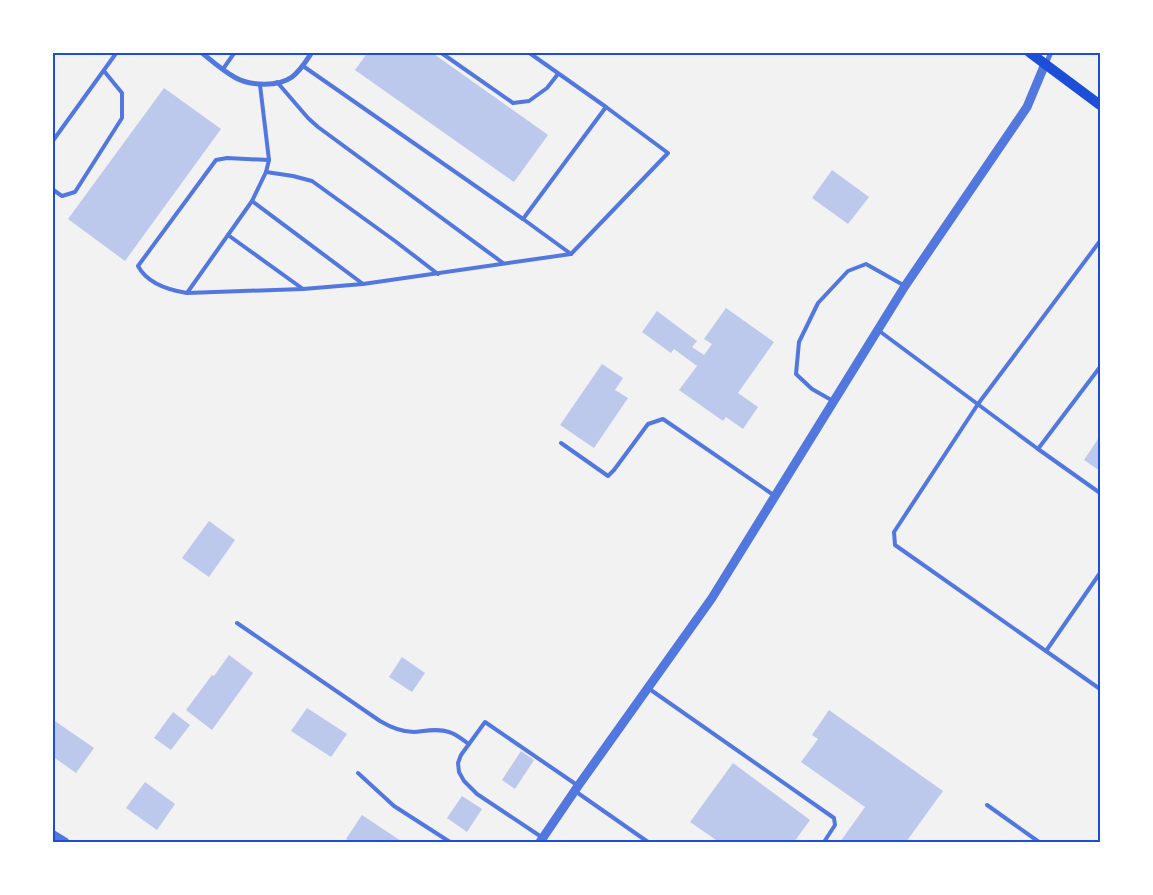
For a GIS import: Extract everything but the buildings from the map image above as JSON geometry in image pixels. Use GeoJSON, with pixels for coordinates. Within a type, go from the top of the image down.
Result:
{"type":"FeatureCollection","features":[{"type":"Feature","properties":{"kind":"main road"},"geometry":{"type":"LineString","coordinates":[[1029,52],[1100,105]]}},
{"type":"Feature","properties":{"kind":"street"},"geometry":{"type":"LineString","coordinates":[[201,52],[236,78],[260,85],[291,78],[303,66],[312,52]]}},
{"type":"Feature","properties":{"kind":"street"},"geometry":{"type":"LineString","coordinates":[[542,840],[576,788],[712,598],[905,286],[1027,107],[1051,52]]}},
{"type":"Feature","properties":{"kind":"street"},"geometry":{"type":"LineString","coordinates":[[52,834],[64,842]]}},
{"type":"Feature","properties":{"kind":"lane"},"geometry":{"type":"LineString","coordinates":[[52,142],[117,52]]}},
{"type":"Feature","properties":{"kind":"lane"},"geometry":{"type":"LineString","coordinates":[[223,69],[235,52]]}},
{"type":"Feature","properties":{"kind":"lane"},"geometry":{"type":"LineString","coordinates":[[440,52],[513,103],[530,101],[547,88],[558,74]]}},
{"type":"Feature","properties":{"kind":"lane"},"geometry":{"type":"LineString","coordinates":[[269,160],[227,158],[216,160],[138,266],[142,273],[170,290],[186,293],[303,289],[363,284],[571,254],[668,153],[528,52]]}},
{"type":"Feature","properties":{"kind":"lane"},"geometry":{"type":"LineString","coordinates":[[303,66],[524,218],[571,254]]}},
{"type":"Feature","properties":{"kind":"lane"},"geometry":{"type":"LineString","coordinates":[[52,189],[62,196],[75,192],[122,118],[122,93],[104,71]]}},
{"type":"Feature","properties":{"kind":"lane"},"geometry":{"type":"LineString","coordinates":[[275,83],[318,127],[503,263]]}},
{"type":"Feature","properties":{"kind":"lane"},"geometry":{"type":"LineString","coordinates":[[186,293],[252,201],[266,172],[269,160],[260,85]]}},
{"type":"Feature","properties":{"kind":"lane"},"geometry":{"type":"LineString","coordinates":[[524,218],[606,107]]}},
{"type":"Feature","properties":{"kind":"lane"},"geometry":{"type":"LineString","coordinates":[[266,172],[312,181],[396,241],[438,274]]}},
{"type":"Feature","properties":{"kind":"lane"},"geometry":{"type":"LineString","coordinates":[[252,201],[363,284]]}},
{"type":"Feature","properties":{"kind":"lane"},"geometry":{"type":"LineString","coordinates":[[228,235],[303,289]]}},
{"type":"Feature","properties":{"kind":"lane"},"geometry":{"type":"LineString","coordinates":[[1100,241],[978,404],[894,532],[895,545],[1100,689]]}},
{"type":"Feature","properties":{"kind":"lane"},"geometry":{"type":"LineString","coordinates":[[834,402],[812,389],[796,374],[799,342],[818,303],[848,271],[866,264],[905,286]]}},
{"type":"Feature","properties":{"kind":"lane"},"geometry":{"type":"LineString","coordinates":[[878,330],[1038,449],[1100,492]]}},
{"type":"Feature","properties":{"kind":"lane"},"geometry":{"type":"LineString","coordinates":[[1038,449],[1100,367]]}},
{"type":"Feature","properties":{"kind":"lane"},"geometry":{"type":"LineString","coordinates":[[561,443],[608,476],[648,424],[663,419],[775,496]]}},
{"type":"Feature","properties":{"kind":"lane"},"geometry":{"type":"LineString","coordinates":[[1046,651],[1100,573]]}},
{"type":"Feature","properties":{"kind":"lane"},"geometry":{"type":"LineString","coordinates":[[237,623],[391,727],[411,732],[446,731],[469,744]]}},
{"type":"Feature","properties":{"kind":"lane"},"geometry":{"type":"LineString","coordinates":[[648,688],[834,818],[835,826],[824,842]]}},
{"type":"Feature","properties":{"kind":"lane"},"geometry":{"type":"LineString","coordinates":[[542,840],[477,794],[464,781],[459,772],[458,763],[461,755],[485,722],[648,842]]}},
{"type":"Feature","properties":{"kind":"lane"},"geometry":{"type":"LineString","coordinates":[[358,773],[394,806],[450,842]]}},
{"type":"Feature","properties":{"kind":"lane"},"geometry":{"type":"LineString","coordinates":[[987,805],[1040,842]]}}]}
